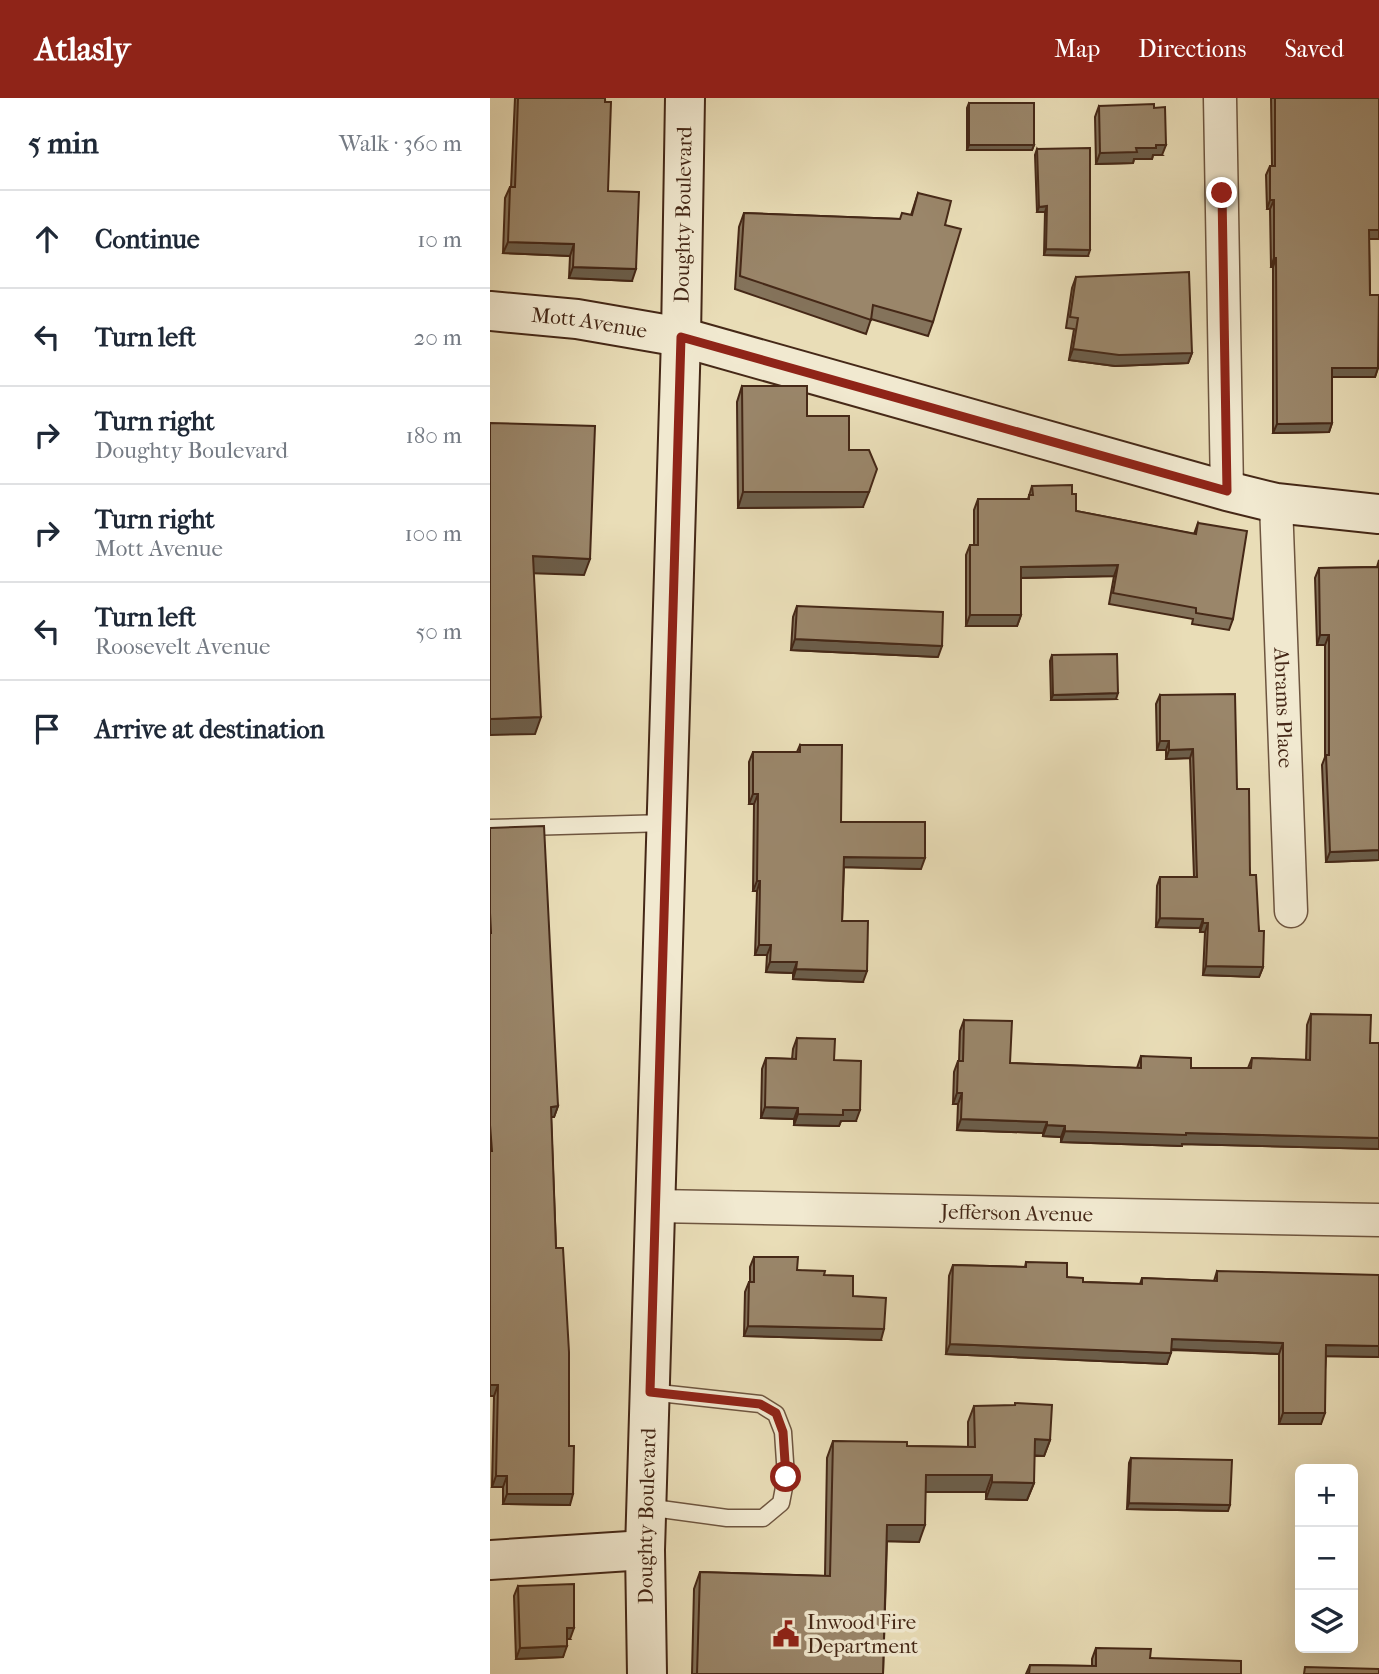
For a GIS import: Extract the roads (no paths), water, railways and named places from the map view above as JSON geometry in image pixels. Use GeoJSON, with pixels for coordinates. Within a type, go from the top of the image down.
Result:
{"type":"FeatureCollection","features":[{"type":"Feature","properties":{"kind":"main road","name":"Doughty Boulevard"},"geometry":{"type":"LineString","coordinates":[[647,1674],[646,1507],[681,337],[685,98]]}},
{"type":"Feature","properties":{"kind":"main road","name":"Mott Avenue"},"geometry":{"type":"LineString","coordinates":[[490,311],[577,319],[681,337],[1227,491],[1276,503],[1379,514]]}},
{"type":"Feature","properties":{"kind":"main road"},"geometry":{"type":"LineString","coordinates":[[490,1560],[645,1550]]}},
{"type":"Feature","properties":{"kind":"street"},"geometry":{"type":"LineString","coordinates":[[1220,98],[1227,491]]}},
{"type":"Feature","properties":{"kind":"street","name":"Abrams Place"},"geometry":{"type":"LineString","coordinates":[[1276,503],[1291,911]]}},
{"type":"Feature","properties":{"kind":"street","name":"Jefferson Avenue"},"geometry":{"type":"LineString","coordinates":[[655,1206],[1379,1220]]}},
{"type":"Feature","properties":{"kind":"lane"},"geometry":{"type":"LineString","coordinates":[[490,828],[666,823]]}},
{"type":"Feature","properties":{"kind":"lane"},"geometry":{"type":"LineString","coordinates":[[646,1507],[727,1518],[763,1518],[780,1503],[786,1477],[783,1432],[776,1413],[760,1404],[650,1392]]}},
{"type":"Feature","properties":{"kind":"place","name":"Inwood Fire Department"},"geometry":{"type":"Point","coordinates":[786,1634]}}]}
